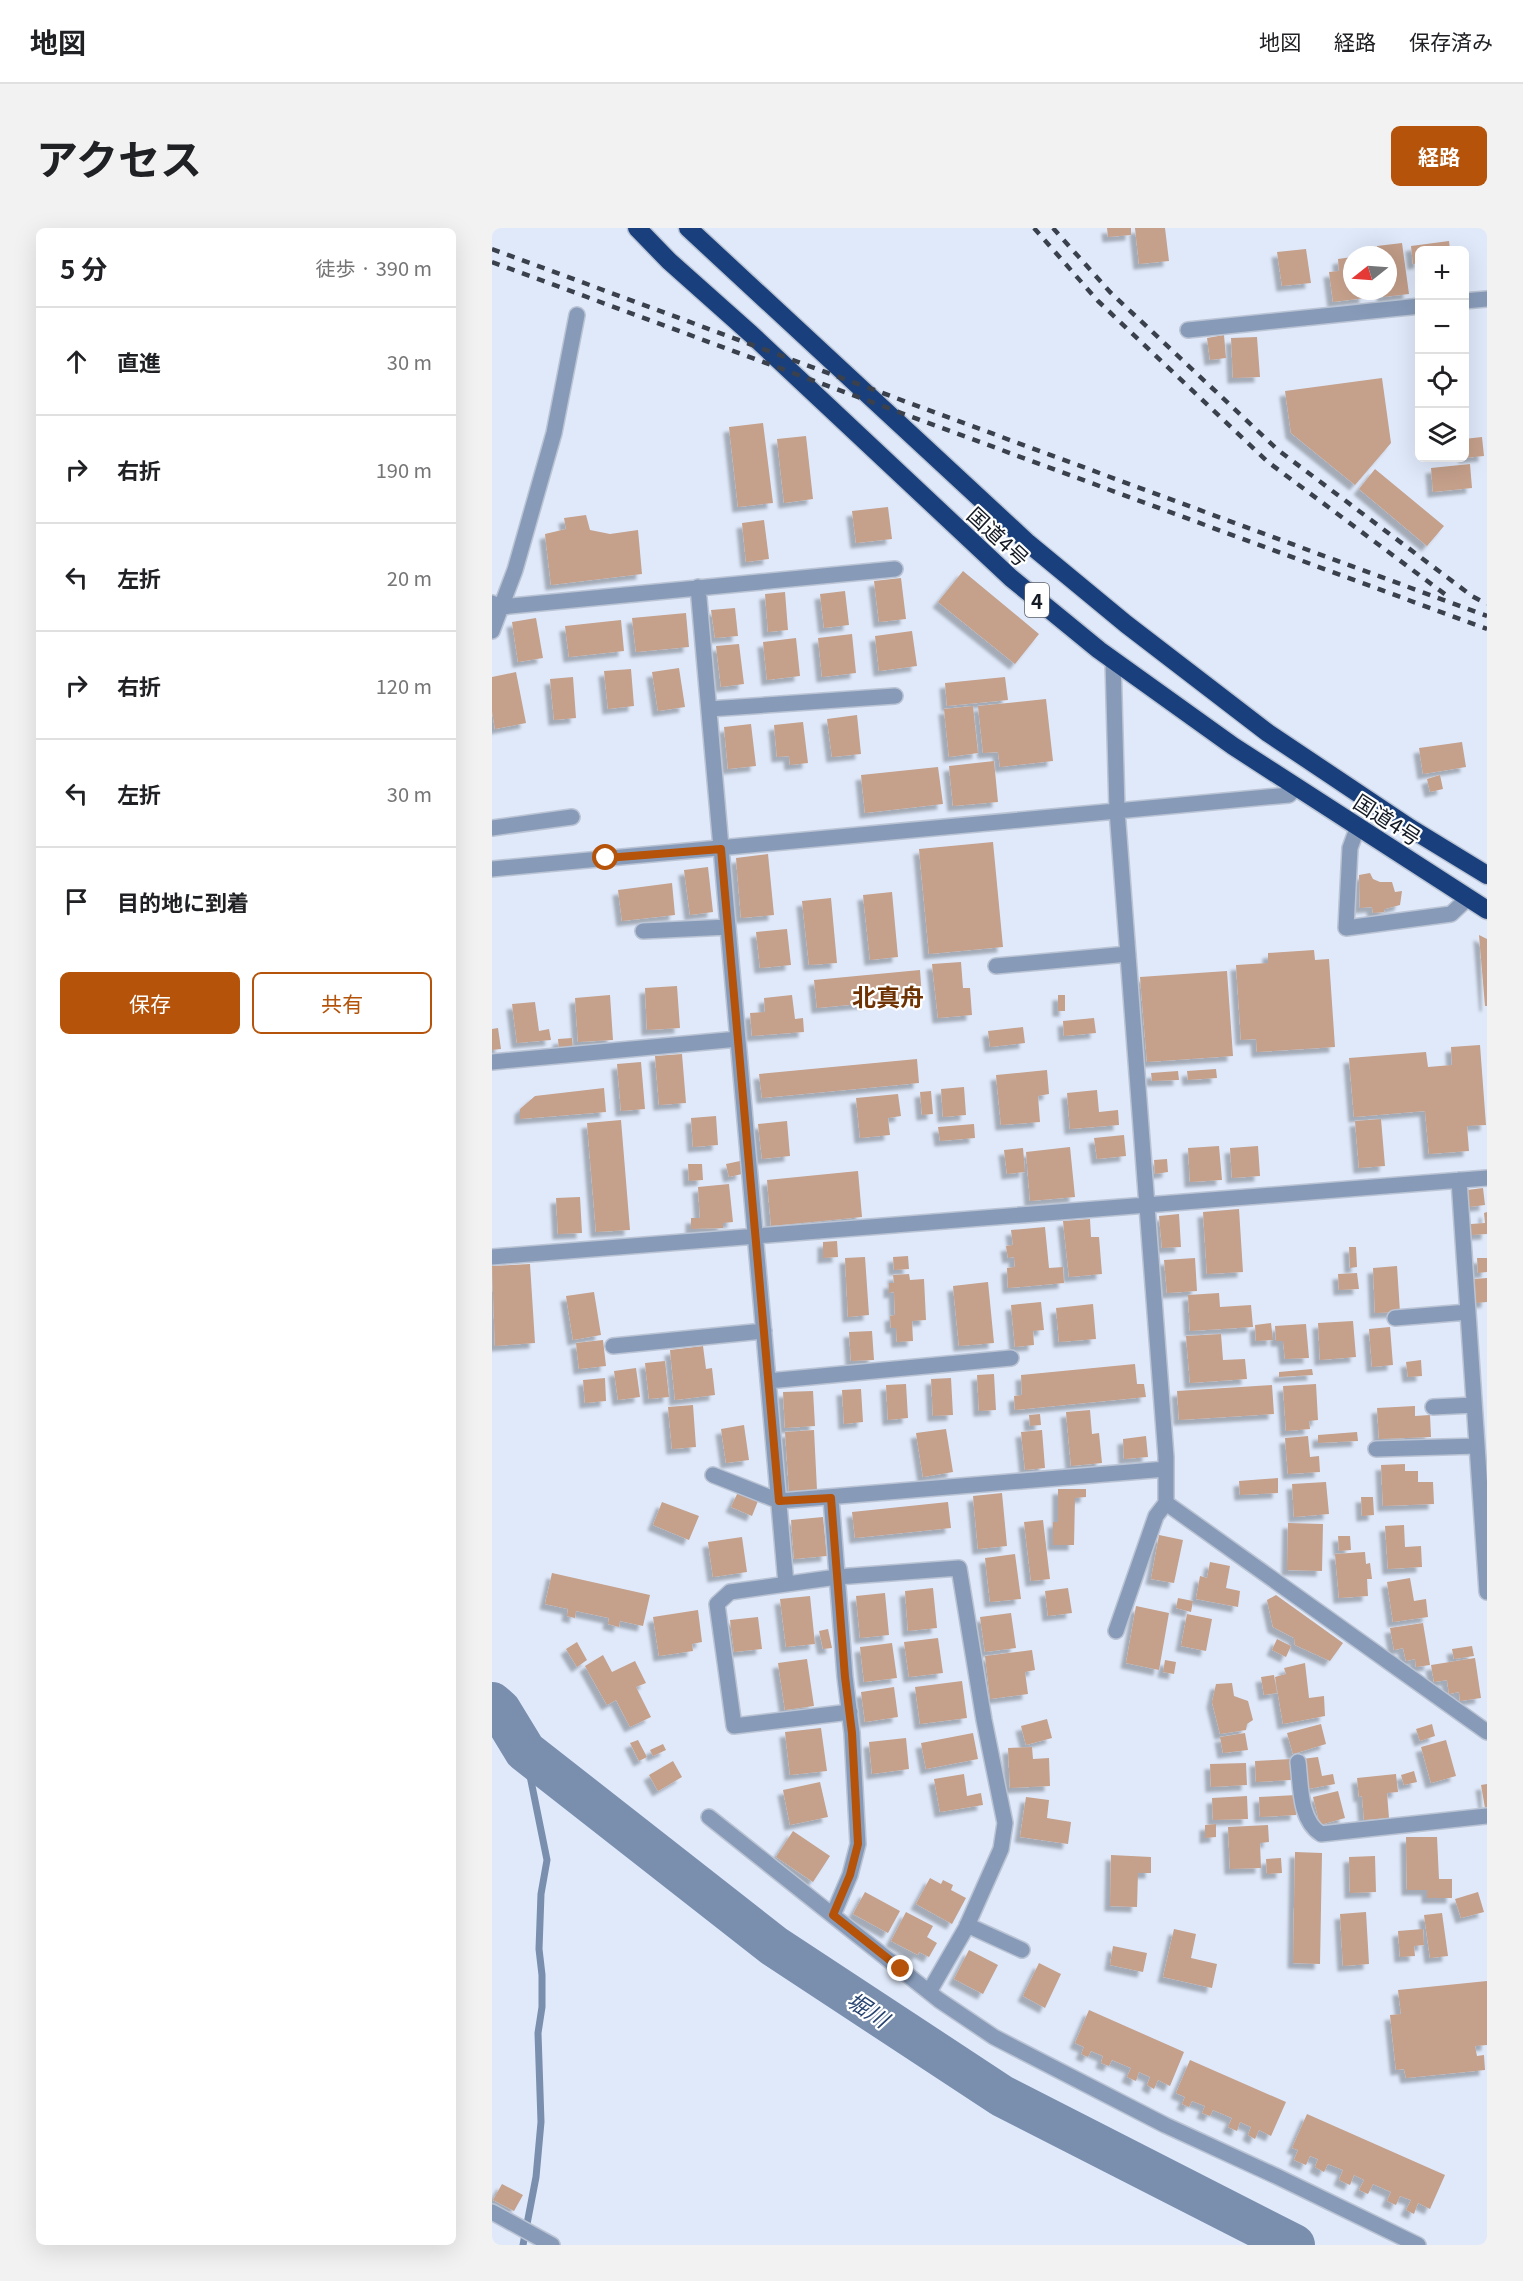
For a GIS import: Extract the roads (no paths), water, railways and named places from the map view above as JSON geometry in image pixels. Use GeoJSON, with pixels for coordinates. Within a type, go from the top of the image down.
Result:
{"type":"FeatureCollection","features":[{"type":"Feature","properties":{"kind":"highway","name":"国道4号"},"geometry":{"type":"LineString","coordinates":[[637,228],[669,261],[760,342],[1011,579],[1113,660],[1233,746],[1487,910]]}},
{"type":"Feature","properties":{"kind":"highway","name":"国道4号"},"geometry":{"type":"LineString","coordinates":[[688,228],[1028,543],[1126,624],[1268,733],[1410,828],[1487,875]]}},
{"type":"Feature","properties":{"kind":"street"},"geometry":{"type":"LineString","coordinates":[[1469,301],[1487,299]]}},
{"type":"Feature","properties":{"kind":"street"},"geometry":{"type":"LineString","coordinates":[[1188,330],[1415,306]]}},
{"type":"Feature","properties":{"kind":"street"},"geometry":{"type":"LineString","coordinates":[[492,631],[497,605],[515,570],[554,433],[577,315]]}},
{"type":"Feature","properties":{"kind":"street"},"geometry":{"type":"LineString","coordinates":[[497,605],[895,569]]}},
{"type":"Feature","properties":{"kind":"street"},"geometry":{"type":"LineString","coordinates":[[698,587],[786,1584]]}},
{"type":"Feature","properties":{"kind":"street"},"geometry":{"type":"LineString","coordinates":[[1113,660],[1117,810],[1166,1469],[1166,1503],[1156,1516],[1116,1631]]}},
{"type":"Feature","properties":{"kind":"street"},"geometry":{"type":"LineString","coordinates":[[709,709],[895,696]]}},
{"type":"Feature","properties":{"kind":"street"},"geometry":{"type":"LineString","coordinates":[[492,869],[1289,795],[1297,788]]}},
{"type":"Feature","properties":{"kind":"street"},"geometry":{"type":"LineString","coordinates":[[492,828],[572,817]]}},
{"type":"Feature","properties":{"kind":"street"},"geometry":{"type":"LineString","coordinates":[[1358,826],[1350,848],[1346,928],[1451,914],[1468,898]]}},
{"type":"Feature","properties":{"kind":"street"},"geometry":{"type":"LineString","coordinates":[[643,931],[728,927]]}},
{"type":"Feature","properties":{"kind":"street"},"geometry":{"type":"LineString","coordinates":[[996,966],[1128,954]]}},
{"type":"Feature","properties":{"kind":"street"},"geometry":{"type":"LineString","coordinates":[[492,1062],[738,1040]]}},
{"type":"Feature","properties":{"kind":"street"},"geometry":{"type":"LineString","coordinates":[[492,1257],[1487,1178]]}},
{"type":"Feature","properties":{"kind":"street"},"geometry":{"type":"LineString","coordinates":[[1459,1180],[1487,1592]]}},
{"type":"Feature","properties":{"kind":"street"},"geometry":{"type":"LineString","coordinates":[[1395,1318],[1468,1312]]}},
{"type":"Feature","properties":{"kind":"street"},"geometry":{"type":"LineString","coordinates":[[613,1346],[764,1330]]}},
{"type":"Feature","properties":{"kind":"street"},"geometry":{"type":"LineString","coordinates":[[768,1381],[1011,1358]]}},
{"type":"Feature","properties":{"kind":"street"},"geometry":{"type":"LineString","coordinates":[[1433,1407],[1474,1405]]}},
{"type":"Feature","properties":{"kind":"street"},"geometry":{"type":"LineString","coordinates":[[1376,1449],[1477,1446]]}},
{"type":"Feature","properties":{"kind":"street"},"geometry":{"type":"LineString","coordinates":[[713,1475],[779,1501],[1166,1469]]}},
{"type":"Feature","properties":{"kind":"street"},"geometry":{"type":"LineString","coordinates":[[831,1498],[858,1806],[858,1844],[850,1875],[833,1915]]}},
{"type":"Feature","properties":{"kind":"street"},"geometry":{"type":"LineString","coordinates":[[1166,1503],[1487,1732]]}},
{"type":"Feature","properties":{"kind":"street"},"geometry":{"type":"LineString","coordinates":[[849,1712],[734,1726],[717,1604],[730,1592],[837,1577],[959,1568],[984,1720],[1005,1823],[1001,1849],[967,1925],[929,1992]]}},
{"type":"Feature","properties":{"kind":"street"},"geometry":{"type":"LineString","coordinates":[[1298,1762],[1305,1817],[1311,1828],[1321,1834],[1487,1816]]}},
{"type":"Feature","properties":{"kind":"street"},"geometry":{"type":"LineString","coordinates":[[710,1817],[929,1992],[994,2037],[1165,2125],[1418,2245]]}},
{"type":"Feature","properties":{"kind":"street"},"geometry":{"type":"LineString","coordinates":[[967,1925],[1022,1950]]}},
{"type":"Feature","properties":{"kind":"street"},"geometry":{"type":"LineString","coordinates":[[492,2212],[546,2242]]}},
{"type":"Feature","properties":{"kind":"waterway","name":"堀川"},"geometry":{"type":"LineString","coordinates":[[492,1703],[500,1710],[525,1751],[774,1946],[1002,2096],[1294,2245]]}},
{"type":"Feature","properties":{"kind":"waterway"},"geometry":{"type":"LineString","coordinates":[[523,2245],[536,2177],[541,2122],[538,2033],[542,2007],[542,1975],[539,1949],[541,1894],[547,1860],[525,1751]]}},
{"type":"Feature","properties":{"kind":"railway"},"geometry":{"type":"LineString","coordinates":[[1034,228],[1098,301],[1268,462],[1450,598]]}},
{"type":"Feature","properties":{"kind":"railway"},"geometry":{"type":"LineString","coordinates":[[1053,228],[1110,292],[1278,450],[1472,596],[1487,604]]}},
{"type":"Feature","properties":{"kind":"railway"},"geometry":{"type":"LineString","coordinates":[[492,249],[1487,616]]}},
{"type":"Feature","properties":{"kind":"railway"},"geometry":{"type":"LineString","coordinates":[[492,262],[1487,629]]}},
{"type":"Feature","properties":{"kind":"district","name":"北真舟"},"geometry":{"type":"Point","coordinates":[888,995]}}]}
